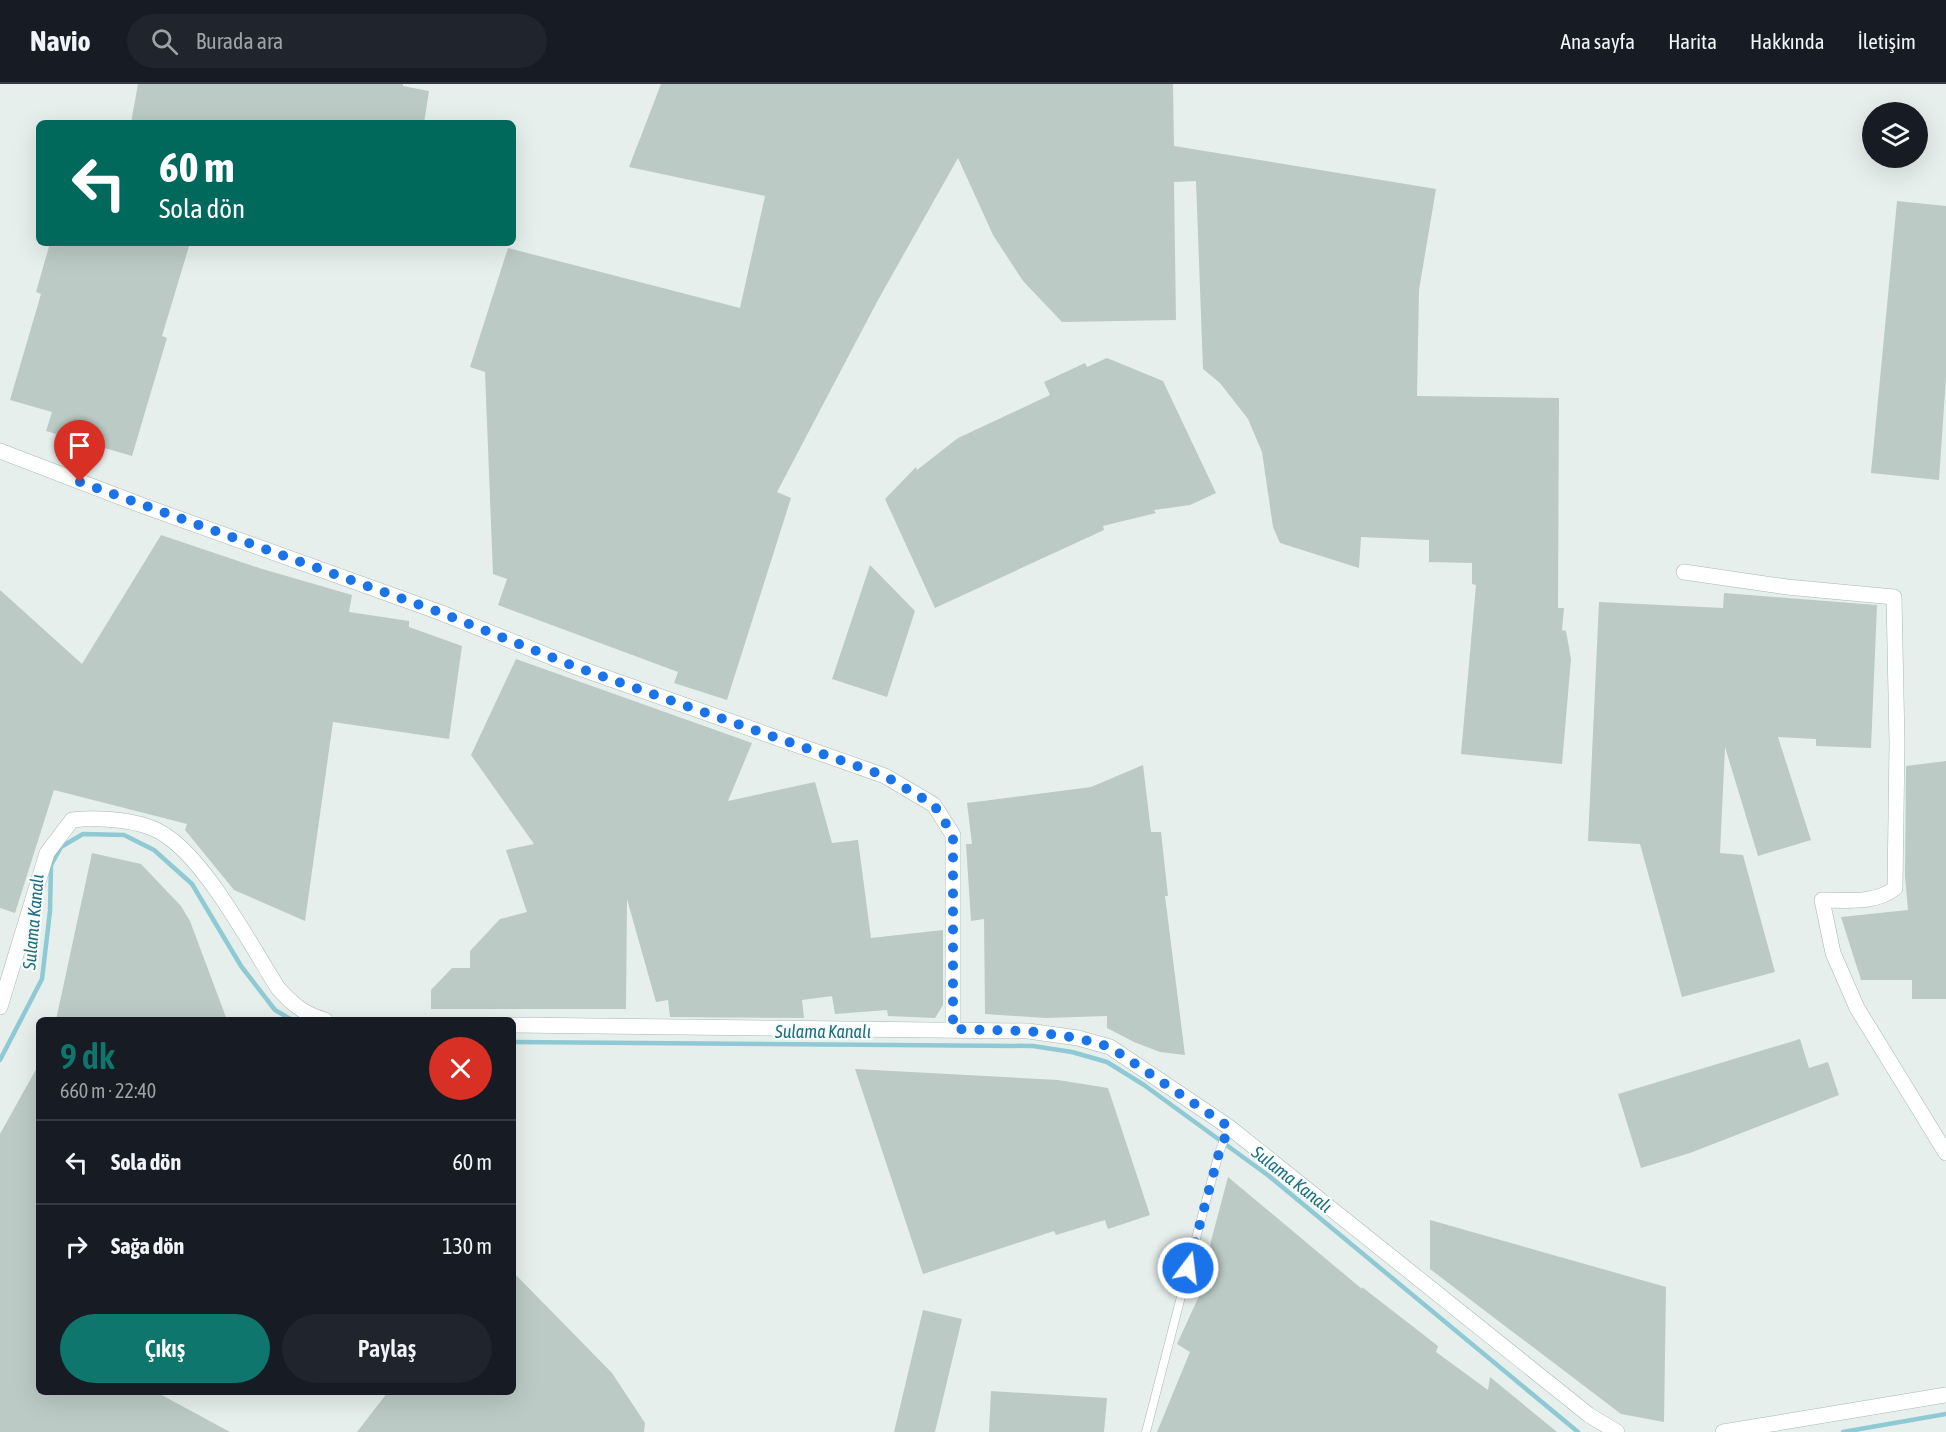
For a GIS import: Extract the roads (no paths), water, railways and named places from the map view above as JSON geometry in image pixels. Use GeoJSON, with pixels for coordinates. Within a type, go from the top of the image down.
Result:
{"type":"FeatureCollection","features":[{"type":"Feature","properties":{"kind":"street"},"geometry":{"type":"LineString","coordinates":[[0,451],[141,505],[439,612],[576,667],[885,776],[934,805],[953,835],[953,1029]]}},
{"type":"Feature","properties":{"kind":"street"},"geometry":{"type":"LineString","coordinates":[[1684,572],[1787,587],[1894,597],[1897,744],[1895,888],[1887,895],[1867,900],[1822,900],[1833,953],[1857,1008],[1946,1153]]}},
{"type":"Feature","properties":{"kind":"street"},"geometry":{"type":"LineString","coordinates":[[0,1007],[47,853],[72,820],[102,817],[164,833],[195,860],[278,988],[292,1005],[314,1017]]}},
{"type":"Feature","properties":{"kind":"street"},"geometry":{"type":"LineString","coordinates":[[516,1025],[1028,1031],[1078,1038],[1110,1047],[1229,1127],[1588,1415],[1617,1432]]}},
{"type":"Feature","properties":{"kind":"street"},"geometry":{"type":"LineString","coordinates":[[1723,1432],[1946,1395]]}},
{"type":"Feature","properties":{"kind":"lane"},"geometry":{"type":"LineString","coordinates":[[1146,1432],[1219,1153],[1229,1127]]}},
{"type":"Feature","properties":{"kind":"waterway","name":"Sulama Kanalı"},"geometry":{"type":"LineString","coordinates":[[0,1060],[42,979],[50,911],[51,865],[61,847],[83,834],[124,835],[154,850],[192,884],[241,966],[275,1010],[287,1017]]}},
{"type":"Feature","properties":{"kind":"waterway","name":"Sulama Kanalı"},"geometry":{"type":"LineString","coordinates":[[516,1042],[1033,1046],[1072,1052],[1107,1062],[1144,1085],[1269,1176],[1578,1432]]}},
{"type":"Feature","properties":{"kind":"waterway","name":"Sulama Kanalı"},"geometry":{"type":"LineString","coordinates":[[1843,1432],[1946,1414]]}}]}
